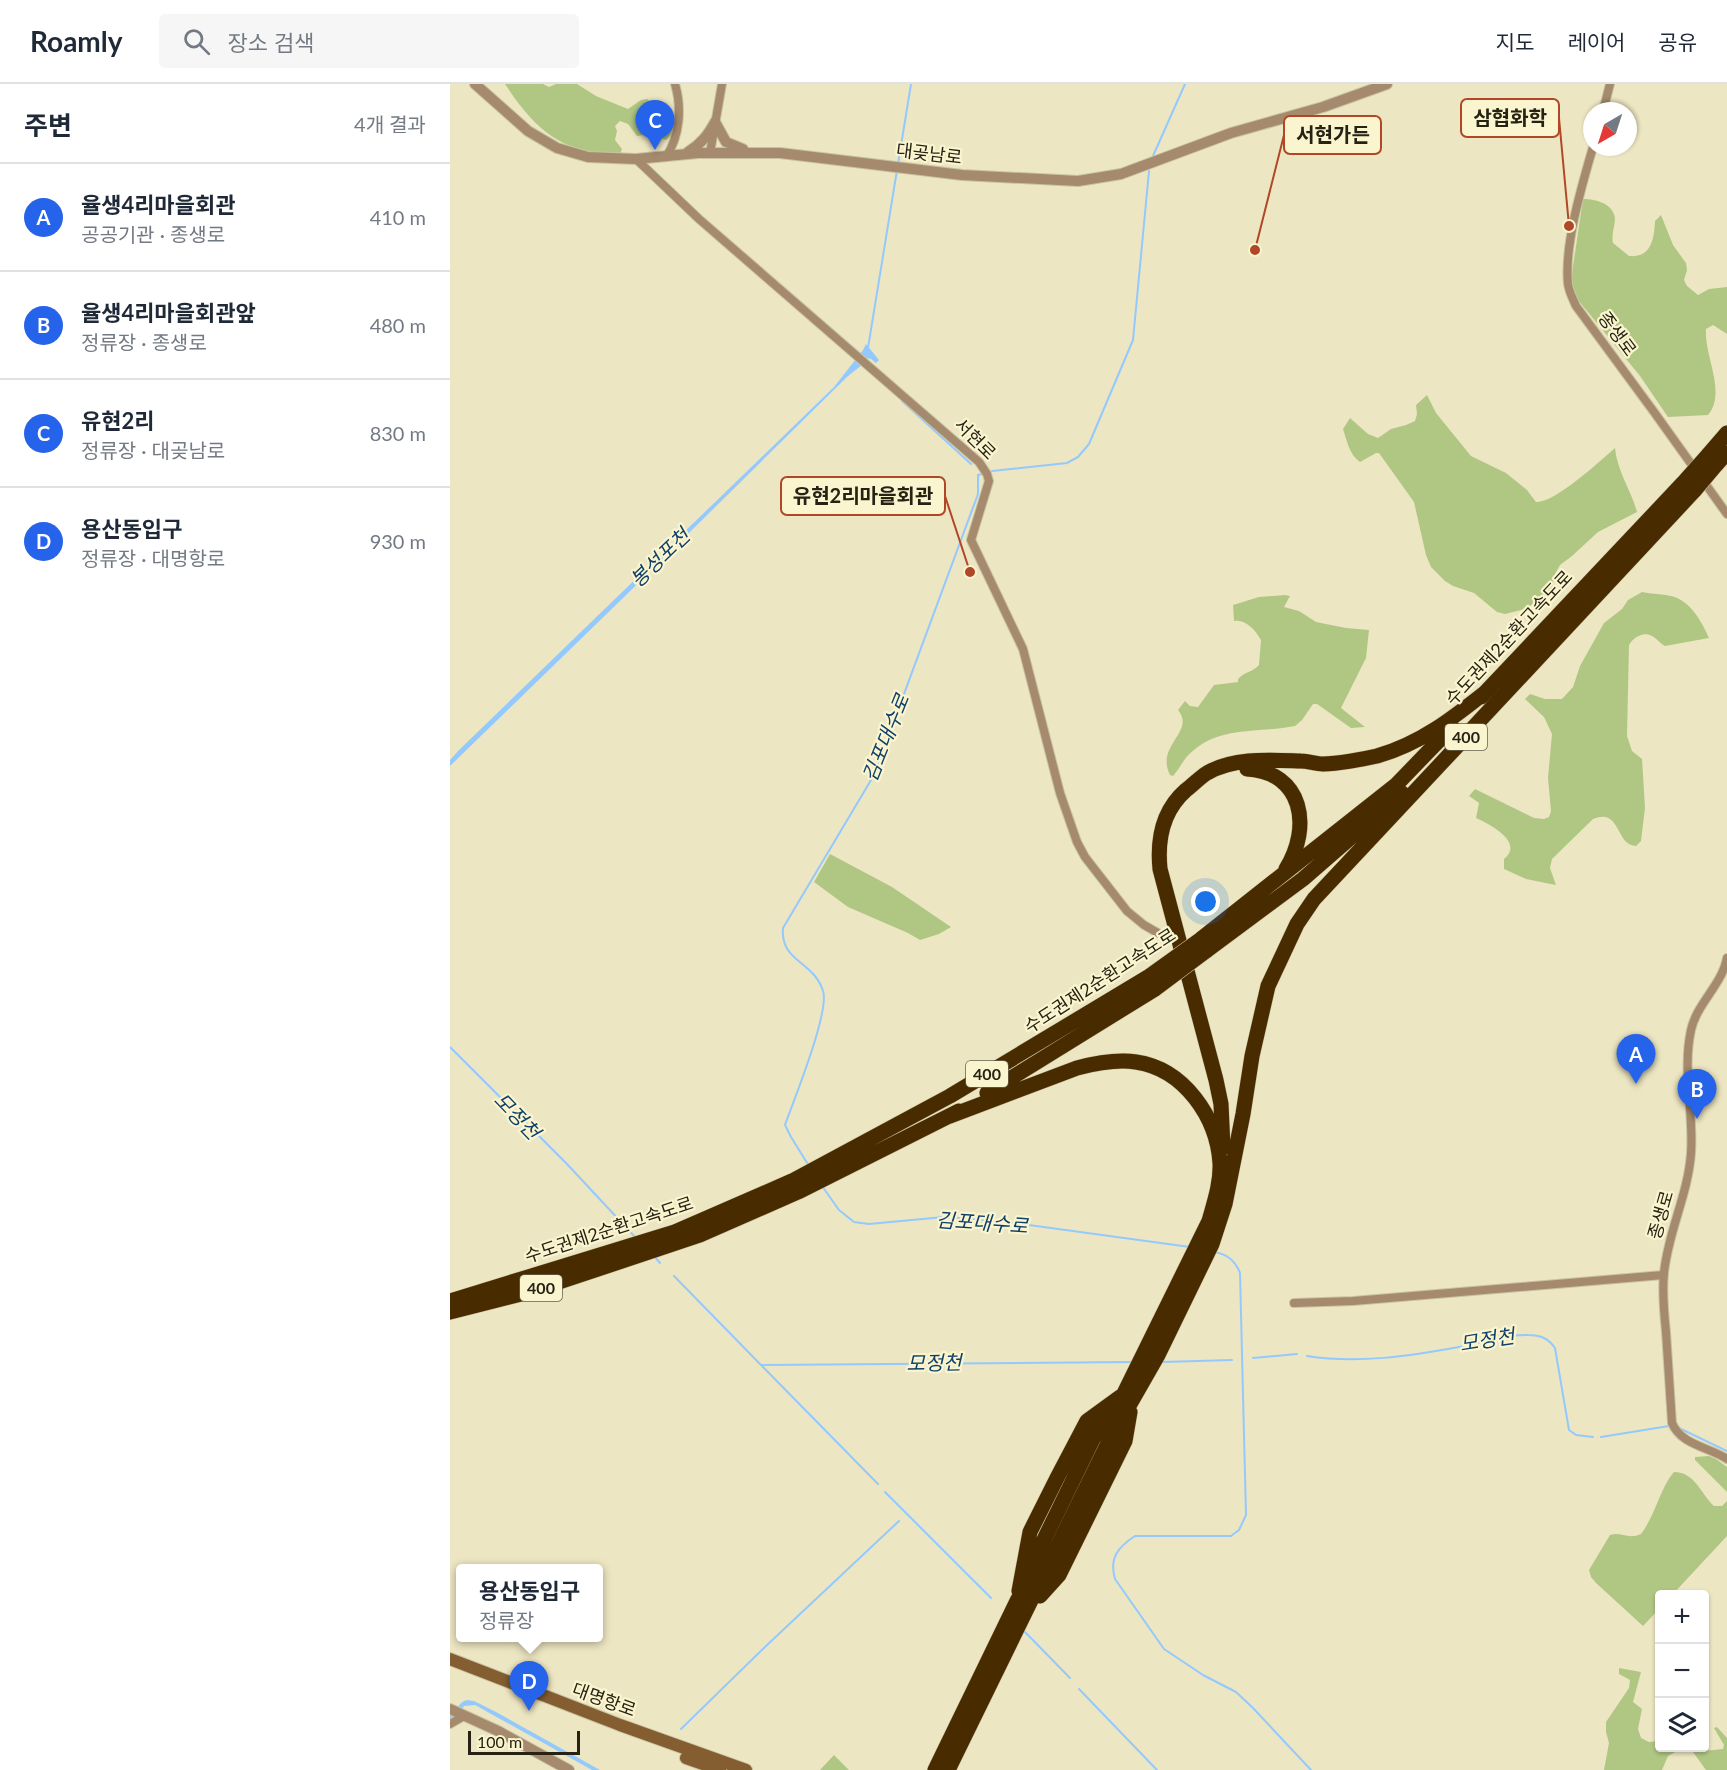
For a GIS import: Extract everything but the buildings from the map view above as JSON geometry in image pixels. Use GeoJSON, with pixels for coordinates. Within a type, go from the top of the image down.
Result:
{"type":"FeatureCollection","features":[{"type":"Feature","properties":{"kind":"highway","name":"수도권제2순환고속도로"},"geometry":{"type":"LineString","coordinates":[[826,1170],[950,1116],[1303,879],[1463,740],[1712,460],[1727,433]]}},
{"type":"Feature","properties":{"kind":"highway","name":"수도권제2순환고속도로"},"geometry":{"type":"LineString","coordinates":[[1712,460],[1727,453]]}},
{"type":"Feature","properties":{"kind":"highway","name":"수도권제2순환고속도로"},"geometry":{"type":"LineString","coordinates":[[1204,945],[1251,899],[1396,785],[1689,486]]}},
{"type":"Feature","properties":{"kind":"highway"},"geometry":{"type":"LineString","coordinates":[[1226,1169],[1221,1104],[1160,869],[1159,836],[1164,820],[1181,795],[1207,773],[1231,764],[1255,761],[1303,761],[1324,764],[1378,756],[1412,743],[1442,726],[1486,691]]}},
{"type":"Feature","properties":{"kind":"highway"},"geometry":{"type":"LineString","coordinates":[[935,1770],[1022,1605],[1030,1532],[1088,1421],[1143,1383],[1163,1346],[1189,1279],[1207,1241],[1214,1205],[1226,1169],[1262,1007],[1268,986],[1297,924],[1314,899],[1331,880],[1463,740]]}},
{"type":"Feature","properties":{"kind":"highway"},"geometry":{"type":"LineString","coordinates":[[1226,1169],[1227,1095],[1198,983],[1167,881],[1165,863],[1170,831],[1185,804],[1210,781],[1221,775],[1244,769],[1274,774],[1285,783],[1293,795],[1301,823],[1297,848],[1282,874],[1251,899]]}},
{"type":"Feature","properties":{"kind":"highway","name":"수도권제2순환고속도로"},"geometry":{"type":"LineString","coordinates":[[450,1312],[529,1292],[666,1241],[795,1186],[1151,983]]}},
{"type":"Feature","properties":{"kind":"highway"},"geometry":{"type":"LineString","coordinates":[[950,1116],[1077,1068],[1099,1062],[1135,1062],[1151,1065],[1173,1077],[1200,1104],[1214,1133],[1226,1169]]}},
{"type":"Feature","properties":{"kind":"highway","name":"수도권제2순환고속도로"},"geometry":{"type":"LineString","coordinates":[[450,1300],[627,1254]]}},
{"type":"Feature","properties":{"kind":"highway"},"geometry":{"type":"LineString","coordinates":[[948,1770],[1047,1549],[1127,1395],[1147,1349],[1189,1279]]}},
{"type":"Feature","properties":{"kind":"highway"},"geometry":{"type":"LineString","coordinates":[[1022,1605],[1059,1575],[1125,1441],[1127,1395]]}},
{"type":"Feature","properties":{"kind":"main road","name":"대명항로"},"geometry":{"type":"LineString","coordinates":[[450,1659],[620,1725],[746,1770]]}},
{"type":"Feature","properties":{"kind":"main road","name":"대명항로"},"geometry":{"type":"LineString","coordinates":[[450,1667],[720,1770]]}},
{"type":"Feature","properties":{"kind":"street","name":"대곶남로"},"geometry":{"type":"LineString","coordinates":[[475,84],[528,131],[557,148],[588,157],[636,159],[753,152],[806,155],[962,175],[1061,181],[1098,179],[1138,168],[1231,133],[1323,107],[1387,84]]}},
{"type":"Feature","properties":{"kind":"street"},"geometry":{"type":"LineString","coordinates":[[666,157],[673,147],[679,117],[679,101],[675,84]]}},
{"type":"Feature","properties":{"kind":"street"},"geometry":{"type":"LineString","coordinates":[[710,153],[722,84]]}},
{"type":"Feature","properties":{"kind":"street"},"geometry":{"type":"LineString","coordinates":[[1605,102],[1610,84]]}},
{"type":"Feature","properties":{"kind":"street"},"geometry":{"type":"LineString","coordinates":[[715,122],[726,142],[753,152]]}},
{"type":"Feature","properties":{"kind":"street"},"geometry":{"type":"LineString","coordinates":[[683,155],[698,147],[715,122]]}},
{"type":"Feature","properties":{"kind":"street","name":"종생로"},"geometry":{"type":"LineString","coordinates":[[1590,156],[1572,234],[1568,283],[1570,294],[1576,306],[1727,514]]}},
{"type":"Feature","properties":{"kind":"street","name":"서현로"},"geometry":{"type":"LineString","coordinates":[[636,159],[699,219],[979,462],[987,474],[987,490],[971,540],[1026,659],[1049,753],[1071,828],[1085,857],[1127,911],[1158,933]]}},
{"type":"Feature","properties":{"kind":"street","name":"종생로"},"geometry":{"type":"LineString","coordinates":[[1727,958],[1719,981],[1698,1012],[1689,1041],[1691,1156],[1688,1179],[1668,1248],[1664,1275],[1672,1423],[1684,1439],[1710,1448],[1727,1459]]}},
{"type":"Feature","properties":{"kind":"street"},"geometry":{"type":"LineString","coordinates":[[1294,1304],[1664,1275]]}},
{"type":"Feature","properties":{"kind":"street"},"geometry":{"type":"LineString","coordinates":[[451,1709],[569,1770]]}},
{"type":"Feature","properties":{"kind":"street"},"geometry":{"type":"LineString","coordinates":[[450,1724],[463,1715]]}},
{"type":"Feature","properties":{"kind":"green space"},"geometry":{"type":"Polygon","coordinates":[[[505,84],[543,84],[549,87],[556,84],[577,84],[596,96],[628,109],[641,100],[647,99],[653,103],[658,114],[673,116],[675,126],[666,140],[649,134],[637,136],[628,124],[620,121],[615,126],[617,131],[615,140],[622,149],[620,154],[582,150],[552,137],[540,127],[505,84]]]}},
{"type":"Feature","properties":{"kind":"green space"},"geometry":{"type":"Polygon","coordinates":[[[1583,199],[1598,201],[1611,209],[1615,218],[1613,243],[1629,256],[1643,254],[1647,250],[1654,234],[1655,221],[1661,215],[1673,245],[1686,263],[1687,270],[1684,280],[1687,286],[1698,295],[1709,289],[1727,287],[1727,334],[1713,325],[1706,329],[1715,385],[1713,406],[1708,415],[1668,417],[1640,376],[1578,300],[1572,284],[1572,273],[1583,199]]]}},
{"type":"Feature","properties":{"kind":"green space"},"geometry":{"type":"Polygon","coordinates":[[[1427,395],[1436,413],[1471,456],[1506,473],[1527,490],[1536,502],[1554,496],[1565,489],[1615,448],[1618,465],[1637,512],[1598,532],[1560,565],[1548,595],[1525,609],[1505,614],[1497,612],[1474,593],[1445,581],[1431,567],[1426,555],[1414,502],[1379,453],[1360,462],[1353,455],[1347,443],[1343,429],[1350,418],[1368,434],[1378,438],[1391,429],[1415,421],[1416,405],[1427,395]]]}},
{"type":"Feature","properties":{"kind":"green space"},"geometry":{"type":"Polygon","coordinates":[[[1642,592],[1671,596],[1684,602],[1699,619],[1709,638],[1665,646],[1654,637],[1645,634],[1633,640],[1629,645],[1627,736],[1632,751],[1642,759],[1645,808],[1641,841],[1636,846],[1629,844],[1609,818],[1593,819],[1552,859],[1550,868],[1556,885],[1526,879],[1504,869],[1504,859],[1509,853],[1510,846],[1508,840],[1496,829],[1476,818],[1479,803],[1469,796],[1475,789],[1534,818],[1549,817],[1551,811],[1548,778],[1552,734],[1544,717],[1525,699],[1530,694],[1545,699],[1562,699],[1573,687],[1580,666],[1604,623],[1622,609],[1628,600],[1642,592]]]}},
{"type":"Feature","properties":{"kind":"green space"},"geometry":{"type":"Polygon","coordinates":[[[1290,596],[1284,607],[1299,611],[1316,622],[1369,630],[1366,658],[1341,708],[1365,727],[1351,728],[1317,704],[1313,704],[1295,726],[1229,734],[1205,742],[1188,756],[1173,776],[1170,775],[1167,755],[1182,725],[1182,718],[1178,710],[1185,701],[1190,706],[1198,707],[1214,685],[1238,682],[1240,677],[1259,665],[1261,640],[1246,623],[1234,621],[1233,605],[1259,597],[1290,596]]]}},
{"type":"Feature","properties":{"kind":"green space"},"geometry":{"type":"Polygon","coordinates":[[[830,854],[892,887],[951,927],[939,934],[920,940],[848,907],[814,882],[830,854]]]}},
{"type":"Feature","properties":{"kind":"green space"},"geometry":{"type":"Polygon","coordinates":[[[1709,1456],[1727,1467],[1727,1492],[1695,1460],[1695,1457],[1709,1456]]]}},
{"type":"Feature","properties":{"kind":"green space"},"geometry":{"type":"Polygon","coordinates":[[[1674,1472],[1687,1476],[1697,1484],[1714,1506],[1722,1506],[1727,1501],[1727,1536],[1677,1590],[1655,1590],[1655,1613],[1643,1626],[1596,1583],[1589,1570],[1610,1535],[1636,1536],[1641,1534],[1674,1472]]]}},
{"type":"Feature","properties":{"kind":"green space"},"geometry":{"type":"Polygon","coordinates":[[[1619,1668],[1641,1672],[1633,1702],[1642,1709],[1638,1729],[1641,1738],[1649,1742],[1655,1741],[1655,1752],[1675,1752],[1668,1756],[1662,1770],[1604,1770],[1609,1743],[1606,1722],[1629,1688],[1630,1680],[1619,1674],[1619,1668]]]}},
{"type":"Feature","properties":{"kind":"green space"},"geometry":{"type":"Polygon","coordinates":[[[1717,1727],[1727,1738],[1727,1770],[1706,1770],[1693,1752],[1723,1749],[1724,1745],[1714,1728],[1717,1727]]]}},
{"type":"Feature","properties":{"kind":"green space"},"geometry":{"type":"Polygon","coordinates":[[[834,1755],[849,1770],[820,1770],[834,1755]]]}},
{"type":"Feature","properties":{"kind":"water","name":"봉성포천"},"geometry":{"type":"Polygon","coordinates":[[[866,344],[879,360],[876,363],[866,358],[862,365],[848,376],[450,766],[450,760],[459,750],[834,387],[866,344]]]}},
{"type":"Feature","properties":{"kind":"water"},"geometry":{"type":"Polygon","coordinates":[[[467,1700],[496,1712],[600,1770],[592,1770],[475,1705],[464,1706],[450,1721],[450,1716],[461,1703],[467,1700]]]}},
{"type":"Feature","properties":{"kind":"waterway"},"geometry":{"type":"LineString","coordinates":[[898,164],[911,84]]}},
{"type":"Feature","properties":{"kind":"waterway"},"geometry":{"type":"LineString","coordinates":[[1153,156],[1185,84]]}},
{"type":"Feature","properties":{"kind":"waterway"},"geometry":{"type":"LineString","coordinates":[[868,348],[897,170]]}},
{"type":"Feature","properties":{"kind":"waterway"},"geometry":{"type":"LineString","coordinates":[[992,471],[1067,463],[1078,457],[1089,444],[1133,340],[1149,171]]}},
{"type":"Feature","properties":{"kind":"waterway","name":"김포대수로"},"geometry":{"type":"LineString","coordinates":[[902,401],[971,464]]}},
{"type":"Feature","properties":{"kind":"waterway","name":"김포대수로"},"geometry":{"type":"LineString","coordinates":[[809,1166],[785,1125],[816,1036],[824,1001],[823,991],[813,973],[787,948],[783,939],[783,928],[874,775],[978,494],[978,475],[982,474]]}},
{"type":"Feature","properties":{"kind":"waterway","name":"모정천"},"geometry":{"type":"LineString","coordinates":[[450,1047],[567,1164],[635,1237]]}},
{"type":"Feature","properties":{"kind":"waterway","name":"김포대수로"},"geometry":{"type":"LineString","coordinates":[[822,1186],[839,1210],[854,1222],[869,1224],[944,1217],[1000,1221],[1190,1247]]}},
{"type":"Feature","properties":{"kind":"waterway","name":"김포대수로"},"geometry":{"type":"LineString","coordinates":[[1214,1252],[1230,1258],[1240,1273],[1246,1515],[1239,1530],[1231,1536],[1135,1536],[1116,1554],[1113,1572],[1115,1579],[1164,1649],[1203,1675],[1236,1692],[1311,1770]]}},
{"type":"Feature","properties":{"kind":"waterway","name":"모정천"},"geometry":{"type":"LineString","coordinates":[[654,1256],[660,1263]]}},
{"type":"Feature","properties":{"kind":"waterway","name":"모정천"},"geometry":{"type":"LineString","coordinates":[[674,1276],[761,1365],[1133,1362]]}},
{"type":"Feature","properties":{"kind":"waterway","name":"모정천"},"geometry":{"type":"LineString","coordinates":[[1307,1356],[1345,1359],[1383,1358],[1511,1336],[1540,1336],[1547,1339],[1555,1348],[1569,1430],[1576,1435],[1593,1437]]}},
{"type":"Feature","properties":{"kind":"waterway","name":"모정천"},"geometry":{"type":"LineString","coordinates":[[1253,1358],[1297,1354]]}},
{"type":"Feature","properties":{"kind":"waterway","name":"모정천"},"geometry":{"type":"LineString","coordinates":[[1163,1362],[1232,1360]]}},
{"type":"Feature","properties":{"kind":"waterway"},"geometry":{"type":"LineString","coordinates":[[762,1366],[878,1484]]}},
{"type":"Feature","properties":{"kind":"waterway","name":"모정천"},"geometry":{"type":"LineString","coordinates":[[1601,1437],[1669,1426]]}},
{"type":"Feature","properties":{"kind":"waterway","name":"모정천"},"geometry":{"type":"LineString","coordinates":[[1679,1428],[1727,1451]]}},
{"type":"Feature","properties":{"kind":"waterway"},"geometry":{"type":"LineString","coordinates":[[885,1492],[991,1598]]}},
{"type":"Feature","properties":{"kind":"waterway"},"geometry":{"type":"LineString","coordinates":[[681,1729],[899,1521]]}},
{"type":"Feature","properties":{"kind":"waterway"},"geometry":{"type":"LineString","coordinates":[[1025,1632],[1070,1678]]}},
{"type":"Feature","properties":{"kind":"waterway"},"geometry":{"type":"LineString","coordinates":[[1079,1689],[1157,1770]]}},
{"type":"Feature","properties":{"kind":"place","name":"유현2리"},"geometry":{"type":"Point","coordinates":[655,150]}},
{"type":"Feature","properties":{"kind":"place","name":"삼협화학"},"geometry":{"type":"Point","coordinates":[1569,226]}},
{"type":"Feature","properties":{"kind":"place","name":"서현가든"},"geometry":{"type":"Point","coordinates":[1255,250]}},
{"type":"Feature","properties":{"kind":"place","name":"유현2리마을회관"},"geometry":{"type":"Point","coordinates":[970,572]}},
{"type":"Feature","properties":{"kind":"place","name":"율생4리마을회관"},"geometry":{"type":"Point","coordinates":[1636,1084]}},
{"type":"Feature","properties":{"kind":"place","name":"율생4리마을회관앞"},"geometry":{"type":"Point","coordinates":[1697,1119]}},
{"type":"Feature","properties":{"kind":"place","name":"용산동입구"},"geometry":{"type":"Point","coordinates":[529,1711]}}]}
